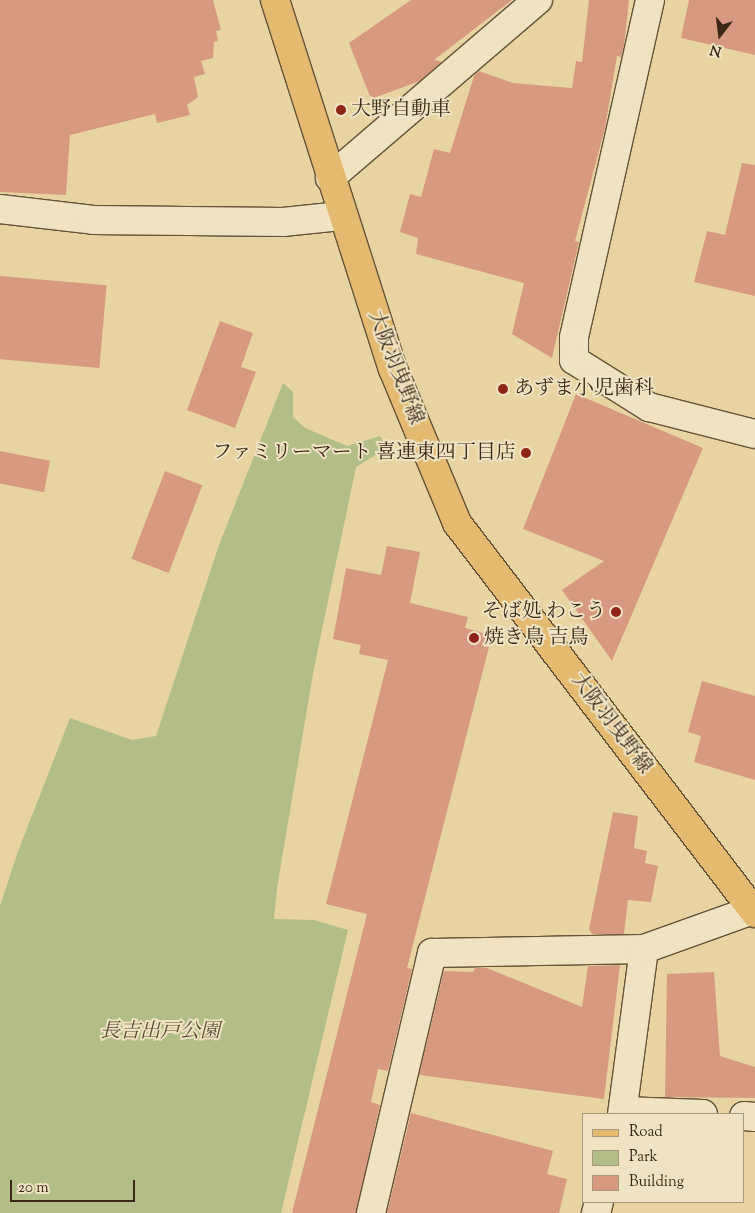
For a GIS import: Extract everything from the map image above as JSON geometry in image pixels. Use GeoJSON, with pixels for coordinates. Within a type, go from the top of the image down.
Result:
{"type":"FeatureCollection","features":[{"type":"Feature","properties":{"kind":"main road","name":"大阪羽曳野線"},"geometry":{"type":"LineString","coordinates":[[275,0],[341,216],[393,369],[457,523],[754,912]]}},
{"type":"Feature","properties":{"kind":"street"},"geometry":{"type":"LineString","coordinates":[[330,178],[538,0]]}},
{"type":"Feature","properties":{"kind":"street"},"geometry":{"type":"LineString","coordinates":[[650,0],[574,338],[574,360],[649,407],[755,434]]}},
{"type":"Feature","properties":{"kind":"street"},"geometry":{"type":"LineString","coordinates":[[0,209],[93,220],[283,222],[341,216]]}},
{"type":"Feature","properties":{"kind":"street"},"geometry":{"type":"LineString","coordinates":[[371,1213],[432,953],[644,950],[754,912]]}},
{"type":"Feature","properties":{"kind":"street"},"geometry":{"type":"LineString","coordinates":[[644,950],[623,1112],[663,1113]]}},
{"type":"Feature","properties":{"kind":"green space","name":"長吉出戸公園"},"geometry":{"type":"Polygon","coordinates":[[[283,383],[293,392],[293,417],[305,428],[347,446],[380,436],[387,448],[356,467],[314,668],[277,888],[274,919],[314,920],[348,930],[281,1213],[0,1213],[0,906],[17,854],[70,718],[132,740],[156,736],[219,545],[283,383]]]}},
{"type":"Feature","properties":{"kind":"building"},"geometry":{"type":"Polygon","coordinates":[[[0,0],[213,0],[221,30],[216,31],[218,41],[214,42],[213,58],[201,61],[205,74],[194,77],[198,97],[187,105],[190,115],[157,123],[155,114],[70,135],[66,195],[0,192],[0,0]]]}},
{"type":"Feature","properties":{"kind":"building"},"geometry":{"type":"Polygon","coordinates":[[[411,0],[512,0],[434,60],[442,62],[420,81],[371,99],[349,43],[411,0]]]}},
{"type":"Feature","properties":{"kind":"building"},"geometry":{"type":"Polygon","coordinates":[[[589,0],[629,0],[624,46],[621,57],[617,56],[605,128],[575,241],[579,242],[552,358],[512,334],[524,283],[416,254],[418,238],[400,232],[410,194],[421,197],[434,149],[450,153],[474,76],[479,71],[513,83],[572,88],[576,61],[582,62],[589,0]]]}},
{"type":"Feature","properties":{"kind":"building"},"geometry":{"type":"Polygon","coordinates":[[[689,0],[755,0],[755,55],[681,38],[689,0]]]}},
{"type":"Feature","properties":{"kind":"building"},"geometry":{"type":"Polygon","coordinates":[[[742,163],[755,165],[755,296],[694,282],[707,231],[725,235],[742,163]]]}},
{"type":"Feature","properties":{"kind":"building"},"geometry":{"type":"Polygon","coordinates":[[[0,276],[107,285],[99,368],[0,359],[0,276]]]}},
{"type":"Feature","properties":{"kind":"building"},"geometry":{"type":"Polygon","coordinates":[[[220,321],[253,333],[241,367],[256,372],[235,428],[187,410],[220,321]]]}},
{"type":"Feature","properties":{"kind":"building"},"geometry":{"type":"Polygon","coordinates":[[[576,394],[703,448],[612,661],[562,590],[604,561],[523,529],[576,394]]]}},
{"type":"Feature","properties":{"kind":"building"},"geometry":{"type":"Polygon","coordinates":[[[0,451],[50,461],[44,492],[0,484],[0,451]]]}},
{"type":"Feature","properties":{"kind":"building"},"geometry":{"type":"Polygon","coordinates":[[[165,471],[202,485],[169,573],[131,559],[165,471]]]}},
{"type":"Feature","properties":{"kind":"building"},"geometry":{"type":"Polygon","coordinates":[[[387,546],[420,552],[410,603],[468,617],[465,628],[487,634],[483,646],[489,647],[407,968],[412,969],[388,1071],[378,1069],[371,1102],[380,1105],[356,1213],[292,1213],[367,914],[326,904],[388,660],[359,654],[361,645],[333,639],[346,568],[381,575],[387,546]]]}},
{"type":"Feature","properties":{"kind":"building"},"geometry":{"type":"Polygon","coordinates":[[[702,681],[755,696],[755,780],[694,762],[701,736],[688,732],[702,681]]]}},
{"type":"Feature","properties":{"kind":"building"},"geometry":{"type":"Polygon","coordinates":[[[613,812],[638,816],[634,848],[647,851],[645,863],[658,866],[651,902],[628,900],[624,934],[592,934],[589,929],[613,812]]]}},
{"type":"Feature","properties":{"kind":"building"},"geometry":{"type":"Polygon","coordinates":[[[620,965],[604,1099],[419,1075],[444,971],[473,972],[475,968],[487,968],[582,1007],[588,966],[620,965]]]}},
{"type":"Feature","properties":{"kind":"building"},"geometry":{"type":"Polygon","coordinates":[[[714,972],[720,1056],[755,1067],[755,1098],[665,1097],[667,974],[714,972]]]}},
{"type":"Feature","properties":{"kind":"building"},"geometry":{"type":"Polygon","coordinates":[[[411,1113],[553,1151],[547,1174],[567,1179],[559,1213],[387,1213],[411,1113]]]}},
{"type":"Feature","properties":{"kind":"place","name":"大野自動車"},"geometry":{"type":"Point","coordinates":[341,110]}},
{"type":"Feature","properties":{"kind":"place","name":"あずま小児歯科"},"geometry":{"type":"Point","coordinates":[503,389]}},
{"type":"Feature","properties":{"kind":"place","name":"ファミリーマート 喜連東四丁目店"},"geometry":{"type":"Point","coordinates":[526,453]}},
{"type":"Feature","properties":{"kind":"place","name":"そば処 わこう"},"geometry":{"type":"Point","coordinates":[616,612]}},
{"type":"Feature","properties":{"kind":"place","name":"焼き鳥 吉鳥"},"geometry":{"type":"Point","coordinates":[474,638]}}]}
